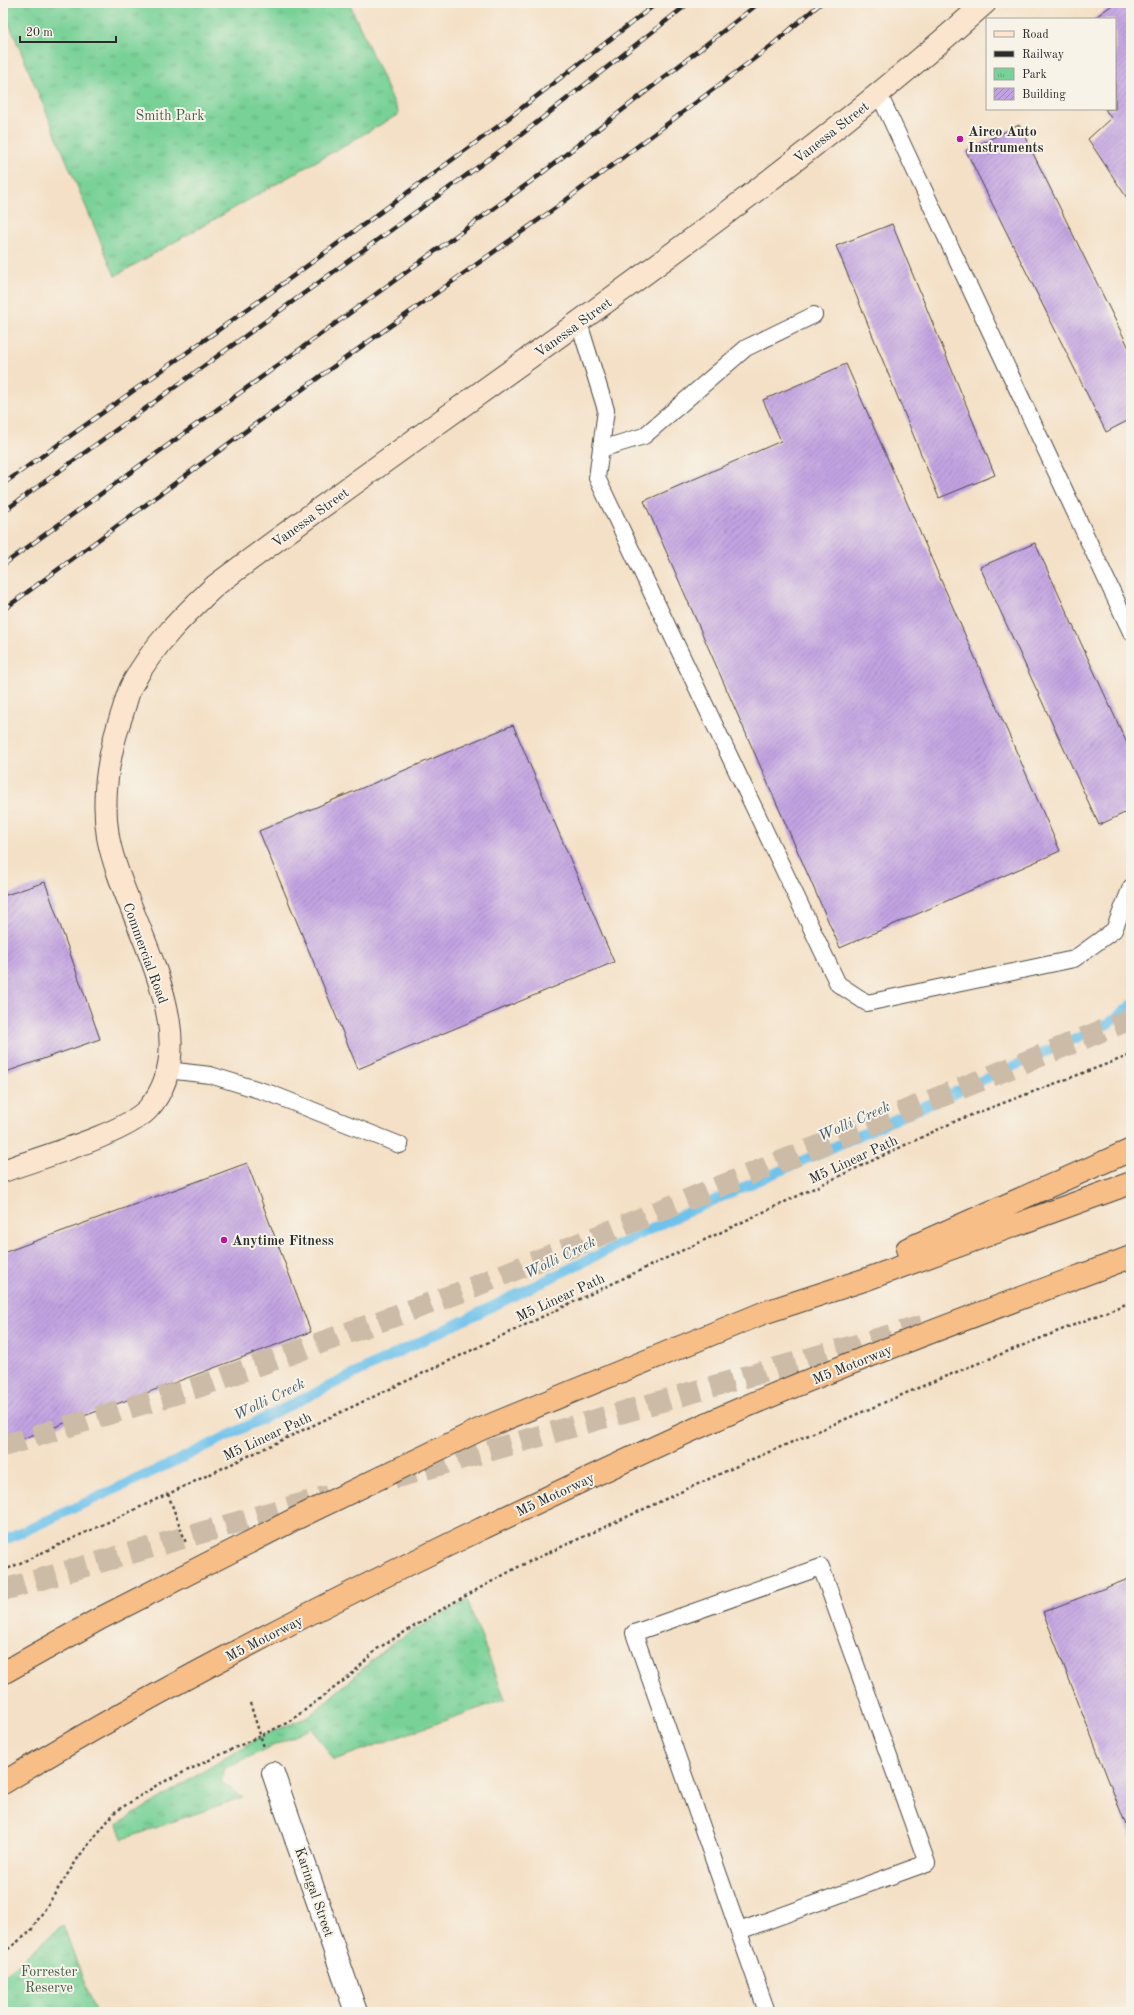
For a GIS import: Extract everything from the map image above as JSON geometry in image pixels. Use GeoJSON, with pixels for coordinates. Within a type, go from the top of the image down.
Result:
{"type":"FeatureCollection","features":[{"type":"Feature","properties":{"kind":"highway"},"geometry":{"type":"LineString","coordinates":[[3,1673],[101,1618],[240,1547],[474,1432],[763,1313],[1131,1150]]}},
{"type":"Feature","properties":{"kind":"highway"},"geometry":{"type":"LineString","coordinates":[[763,1313],[867,1278],[1131,1183]]}},
{"type":"Feature","properties":{"kind":"highway","name":"M5 Motorway"},"geometry":{"type":"LineString","coordinates":[[3,1783],[196,1672],[397,1569],[573,1485],[740,1409],[973,1316],[1131,1257]]}},
{"type":"Feature","properties":{"kind":"main road","name":"Vanessa Street"},"geometry":{"type":"LineString","coordinates":[[156,646],[176,622],[216,585],[692,241],[879,94],[985,3]]}},
{"type":"Feature","properties":{"kind":"main road","name":"Commercial Road"},"geometry":{"type":"LineString","coordinates":[[3,1171],[85,1142],[130,1122],[146,1110],[157,1097],[167,1070],[170,1041],[165,1007],[157,976],[120,880],[113,857],[108,836],[105,790],[113,742],[132,685],[156,646]]}},
{"type":"Feature","properties":{"kind":"street","name":"Karingal Street"},"geometry":{"type":"LineString","coordinates":[[273,1773],[356,2012]]}},
{"type":"Feature","properties":{"kind":"lane"},"geometry":{"type":"LineString","coordinates":[[879,94],[1131,632]]}},
{"type":"Feature","properties":{"kind":"lane"},"geometry":{"type":"LineString","coordinates":[[601,449],[644,436],[746,348],[814,315]]}},
{"type":"Feature","properties":{"kind":"lane"},"geometry":{"type":"LineString","coordinates":[[579,323],[606,410],[597,478],[838,984],[867,1003],[1074,959],[1114,930],[1131,887]]}},
{"type":"Feature","properties":{"kind":"lane"},"geometry":{"type":"LineString","coordinates":[[167,1070],[210,1075],[272,1094],[400,1145]]}},
{"type":"Feature","properties":{"kind":"lane"},"geometry":{"type":"LineString","coordinates":[[739,1931],[927,1863],[821,1567],[634,1634],[767,2012]]}},
{"type":"Feature","properties":{"kind":"path","name":"M5 Linear Path"},"geometry":{"type":"LineString","coordinates":[[3,1571],[958,1120],[1131,1056]]}},
{"type":"Feature","properties":{"kind":"path"},"geometry":{"type":"LineString","coordinates":[[3,1953],[30,1932],[80,1855],[115,1812],[157,1785],[289,1722],[350,1676],[377,1649],[449,1605],[520,1566],[835,1423],[1131,1302]]}},
{"type":"Feature","properties":{"kind":"path"},"geometry":{"type":"LineString","coordinates":[[168,1494],[187,1547]]}},
{"type":"Feature","properties":{"kind":"path"},"geometry":{"type":"LineString","coordinates":[[250,1703],[261,1736]]}},
{"type":"Feature","properties":{"kind":"green space","name":"Smith Park"},"geometry":{"type":"Polygon","coordinates":[[[3,3],[349,3],[399,114],[115,276],[3,9],[3,3]]]}},
{"type":"Feature","properties":{"kind":"green space"},"geometry":{"type":"Polygon","coordinates":[[[467,1600],[505,1699],[334,1760],[312,1728],[225,1768],[221,1782],[243,1797],[123,1839],[118,1824],[261,1736],[308,1717],[392,1643],[467,1600]]]}},
{"type":"Feature","properties":{"kind":"green space","name":"Forrester Reserve"},"geometry":{"type":"Polygon","coordinates":[[[63,1925],[95,2012],[3,2012],[3,1976],[63,1925]]]}},
{"type":"Feature","properties":{"kind":"building"},"geometry":{"type":"Polygon","coordinates":[[[1115,3],[1131,3],[1131,204],[1088,139],[1111,118],[1106,110],[1116,110],[1116,18],[1094,18],[1115,3]]]}},
{"type":"Feature","properties":{"kind":"building"},"geometry":{"type":"Polygon","coordinates":[[[1019,125],[1131,352],[1131,419],[1106,432],[966,151],[1019,125]]]}},
{"type":"Feature","properties":{"kind":"building"},"geometry":{"type":"Polygon","coordinates":[[[892,224],[995,475],[939,498],[836,246],[892,224]]]}},
{"type":"Feature","properties":{"kind":"building"},"geometry":{"type":"Polygon","coordinates":[[[846,364],[1060,851],[840,948],[644,501],[781,441],[763,400],[846,364]]]}},
{"type":"Feature","properties":{"kind":"building"},"geometry":{"type":"Polygon","coordinates":[[[1035,543],[1131,752],[1131,810],[1099,825],[980,567],[1035,543]]]}},
{"type":"Feature","properties":{"kind":"building"},"geometry":{"type":"Polygon","coordinates":[[[513,725],[614,962],[358,1069],[259,831],[513,725]]]}},
{"type":"Feature","properties":{"kind":"building"},"geometry":{"type":"Polygon","coordinates":[[[45,882],[100,1039],[3,1073],[3,896],[45,882]]]}},
{"type":"Feature","properties":{"kind":"building"},"geometry":{"type":"Polygon","coordinates":[[[247,1163],[311,1332],[3,1446],[3,1253],[247,1163]]]}},
{"type":"Feature","properties":{"kind":"building"},"geometry":{"type":"Polygon","coordinates":[[[1131,1578],[1131,1838],[1043,1612],[1131,1578]]]}},
{"type":"Feature","properties":{"kind":"waterway","name":"Wolli Creek"},"geometry":{"type":"LineString","coordinates":[[3,1541],[180,1459],[661,1224],[1108,1024],[1131,1005]]}},
{"type":"Feature","properties":{"kind":"tunnel"},"geometry":{"type":"LineString","coordinates":[[3,1446],[198,1387],[458,1293],[1131,1019]]}},
{"type":"Feature","properties":{"kind":"tunnel"},"geometry":{"type":"LineString","coordinates":[[394,1478],[926,1325]]}},
{"type":"Feature","properties":{"kind":"tunnel"},"geometry":{"type":"LineString","coordinates":[[3,1590],[328,1496]]}},
{"type":"Feature","properties":{"kind":"railway"},"geometry":{"type":"LineString","coordinates":[[3,484],[270,293],[497,127],[657,3]]}},
{"type":"Feature","properties":{"kind":"railway"},"geometry":{"type":"LineString","coordinates":[[3,512],[508,145],[689,3]]}},
{"type":"Feature","properties":{"kind":"railway"},"geometry":{"type":"LineString","coordinates":[[3,565],[537,177],[759,3]]}},
{"type":"Feature","properties":{"kind":"railway"},"geometry":{"type":"LineString","coordinates":[[3,610],[326,372],[558,206],[771,46],[821,3]]}},
{"type":"Feature","properties":{"kind":"place","name":"Airco Auto Instruments"},"geometry":{"type":"Point","coordinates":[960,139]}},
{"type":"Feature","properties":{"kind":"place","name":"Anytime Fitness"},"geometry":{"type":"Point","coordinates":[224,1240]}}]}
